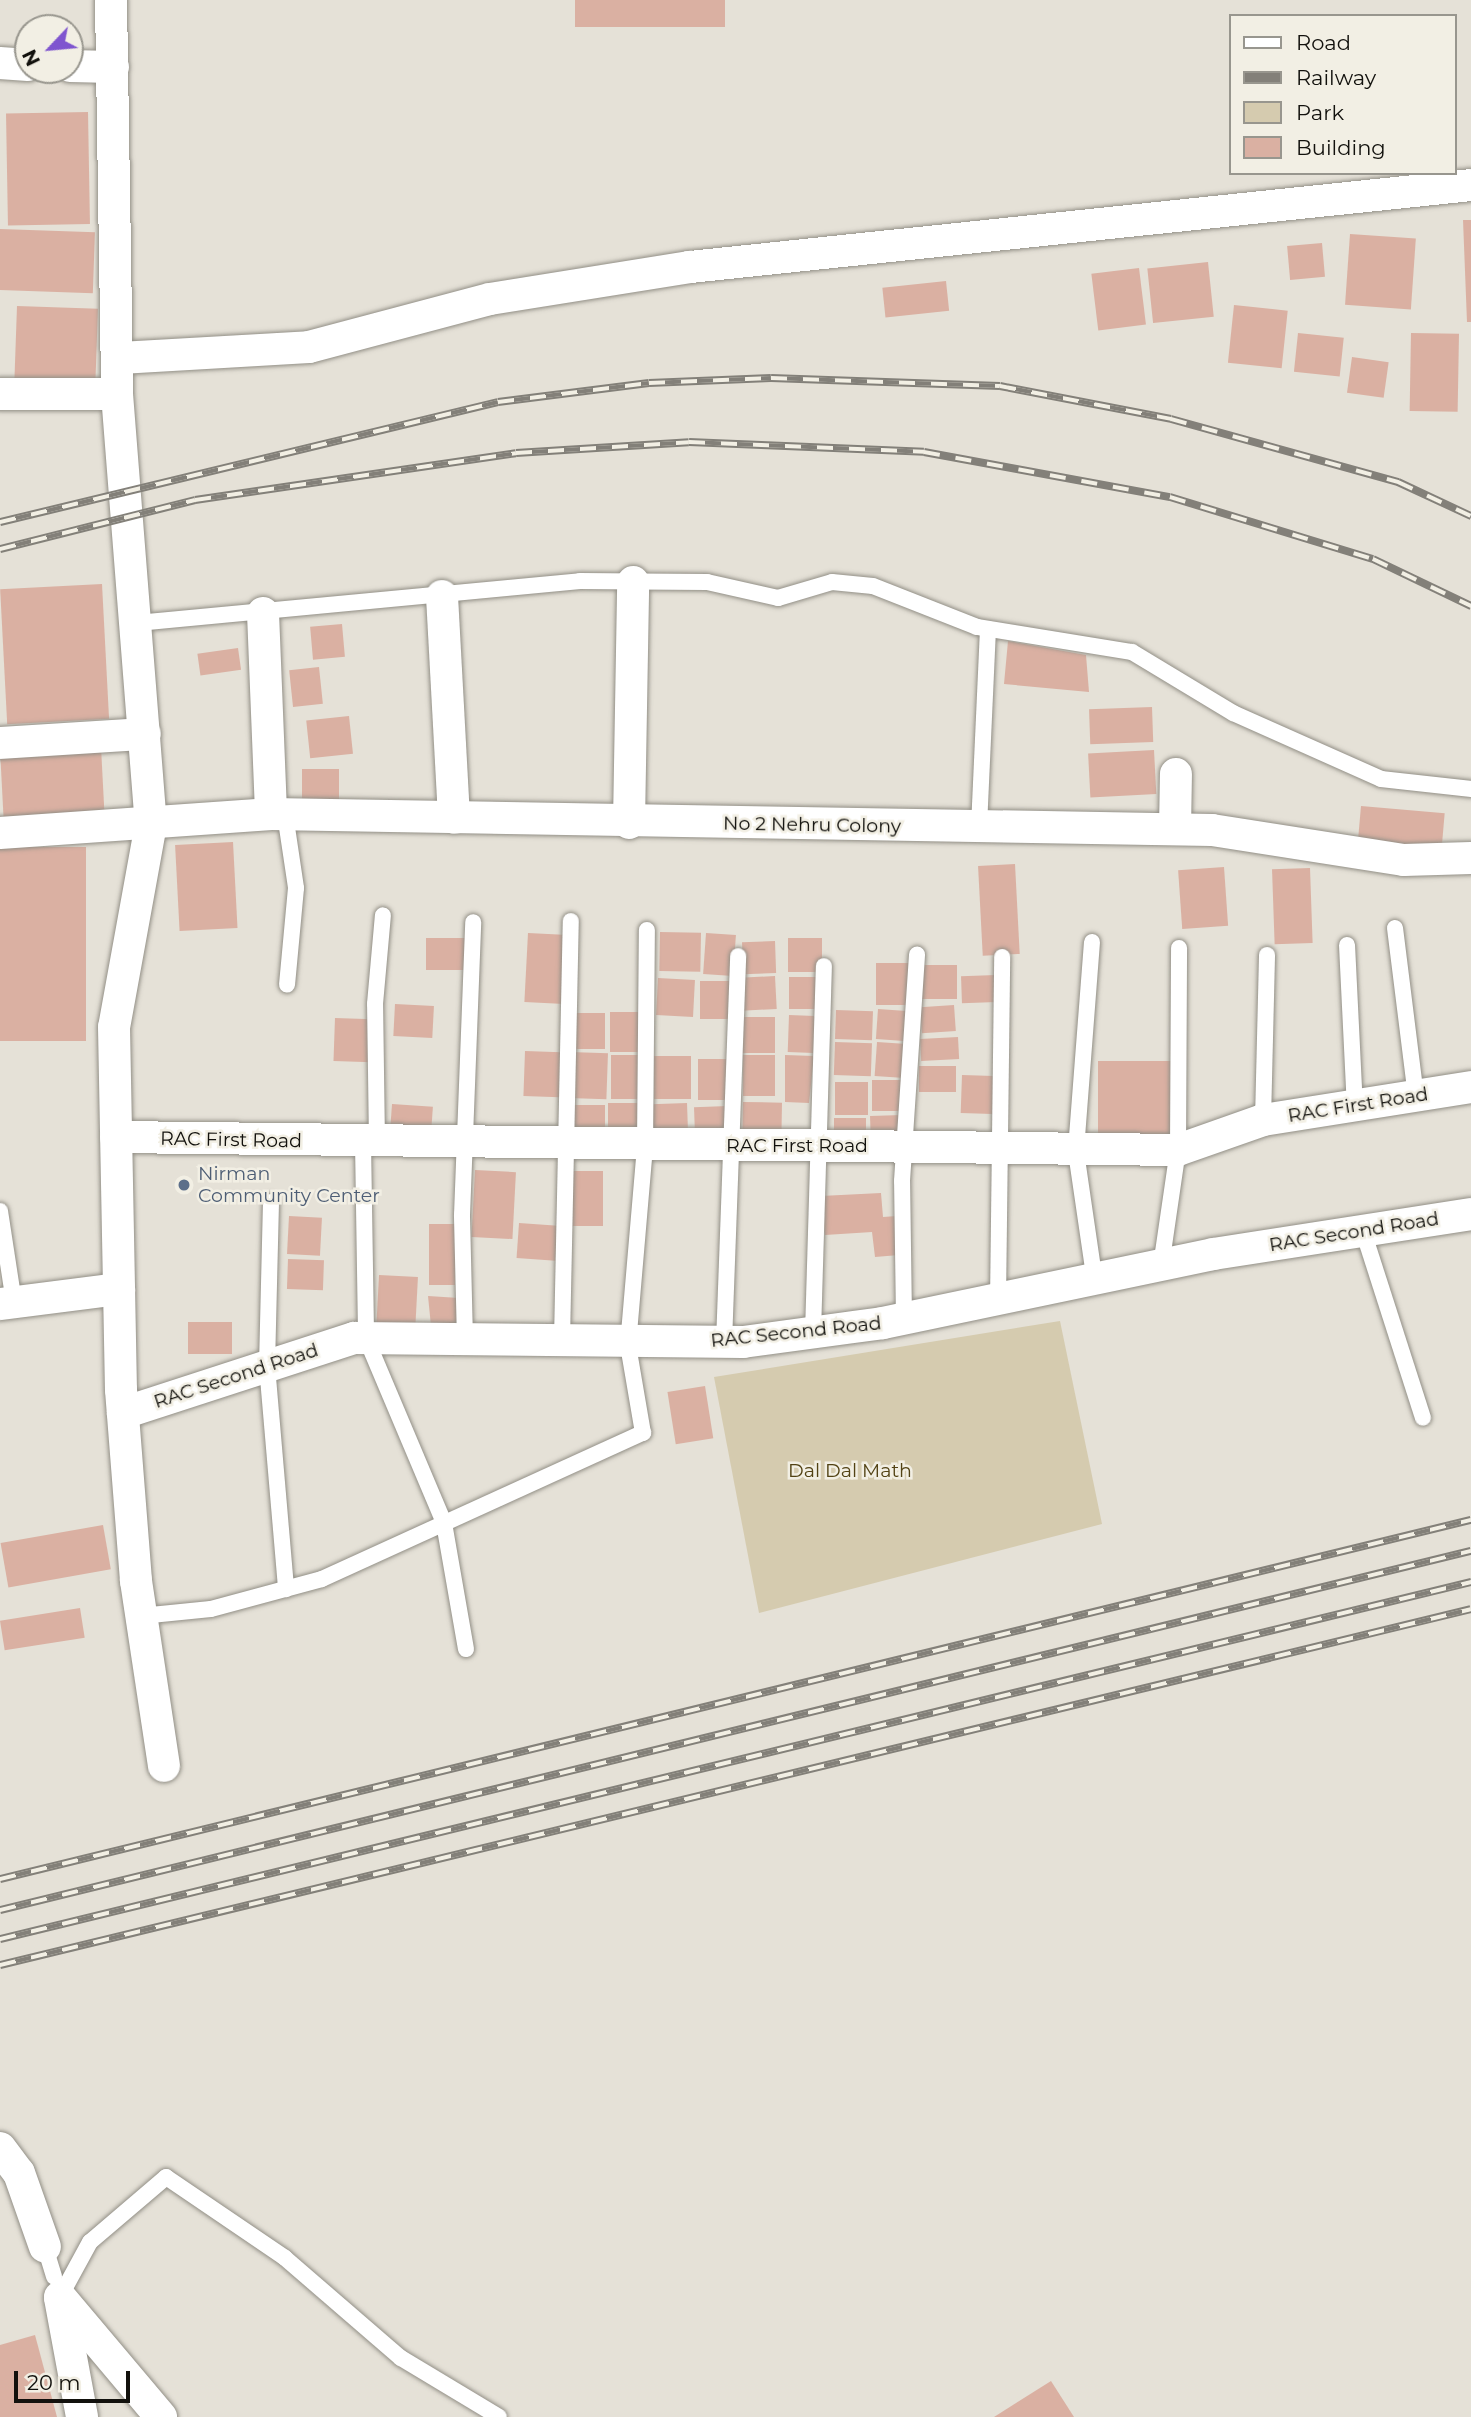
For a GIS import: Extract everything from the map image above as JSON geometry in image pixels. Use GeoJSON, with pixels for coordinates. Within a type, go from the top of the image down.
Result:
{"type":"FeatureCollection","features":[{"type":"Feature","properties":{"kind":"street"},"geometry":{"type":"LineString","coordinates":[[111,0],[120,358],[117,394],[151,824],[114,1027],[119,1289],[123,1413],[141,1616],[164,1766]]}},
{"type":"Feature","properties":{"kind":"street"},"geometry":{"type":"LineString","coordinates":[[84,66],[113,67]]}},
{"type":"Feature","properties":{"kind":"street"},"geometry":{"type":"LineString","coordinates":[[120,358],[309,347],[490,299],[690,267],[1471,185]]}},
{"type":"Feature","properties":{"kind":"street"},"geometry":{"type":"LineString","coordinates":[[0,394],[117,394]]}},
{"type":"Feature","properties":{"kind":"street"},"geometry":{"type":"LineString","coordinates":[[629,823],[633,582]]}},
{"type":"Feature","properties":{"kind":"street"},"geometry":{"type":"LineString","coordinates":[[442,596],[454,818]]}},
{"type":"Feature","properties":{"kind":"street"},"geometry":{"type":"LineString","coordinates":[[263,613],[278,814]]}},
{"type":"Feature","properties":{"kind":"street"},"geometry":{"type":"LineString","coordinates":[[0,743],[145,734]]}},
{"type":"Feature","properties":{"kind":"street"},"geometry":{"type":"LineString","coordinates":[[1175,829],[1176,774]]}},
{"type":"Feature","properties":{"kind":"street","name":"No 2 Nehru Colony"},"geometry":{"type":"LineString","coordinates":[[0,833],[278,814],[629,823],[1175,829],[1404,860],[1471,858]]}},
{"type":"Feature","properties":{"kind":"street","name":"RAC First Road"},"geometry":{"type":"LineString","coordinates":[[116,1137],[646,1146],[997,1145],[1076,1153],[1178,1150],[1263,1120],[1471,1087]]}},
{"type":"Feature","properties":{"kind":"street","name":"RAC Second Road"},"geometry":{"type":"LineString","coordinates":[[123,1413],[267,1366],[366,1338],[562,1340],[628,1345],[724,1343],[904,1319],[1095,1282],[1161,1266],[1471,1215]]}},
{"type":"Feature","properties":{"kind":"street"},"geometry":{"type":"LineString","coordinates":[[7,1304],[119,1289]]}},
{"type":"Feature","properties":{"kind":"street"},"geometry":{"type":"LineString","coordinates":[[0,2148],[19,2173],[53,2274],[82,2417]]}},
{"type":"Feature","properties":{"kind":"street"},"geometry":{"type":"LineString","coordinates":[[53,2274],[160,2417]]}},
{"type":"Feature","properties":{"kind":"lane"},"geometry":{"type":"LineString","coordinates":[[137,624],[580,581],[707,582],[778,598],[832,582],[873,586],[988,629],[1132,652],[1233,713],[1381,779],[1471,789]]}},
{"type":"Feature","properties":{"kind":"lane"},"geometry":{"type":"LineString","coordinates":[[979,827],[988,629]]}},
{"type":"Feature","properties":{"kind":"lane"},"geometry":{"type":"LineString","coordinates":[[278,814],[296,888],[287,985]]}},
{"type":"Feature","properties":{"kind":"lane"},"geometry":{"type":"LineString","coordinates":[[383,915],[375,1004],[366,1338],[444,1523],[466,1649]]}},
{"type":"Feature","properties":{"kind":"lane"},"geometry":{"type":"LineString","coordinates":[[562,1340],[571,920]]}},
{"type":"Feature","properties":{"kind":"lane"},"geometry":{"type":"LineString","coordinates":[[465,1340],[473,922]]}},
{"type":"Feature","properties":{"kind":"lane"},"geometry":{"type":"LineString","coordinates":[[1395,928],[1416,1096]]}},
{"type":"Feature","properties":{"kind":"lane"},"geometry":{"type":"LineString","coordinates":[[141,1616],[211,1609],[322,1579],[643,1433],[628,1345],[646,1146],[648,930]]}},
{"type":"Feature","properties":{"kind":"lane"},"geometry":{"type":"LineString","coordinates":[[1091,942],[1076,1153],[1095,1282]]}},
{"type":"Feature","properties":{"kind":"lane"},"geometry":{"type":"LineString","coordinates":[[1347,944],[1354,1106]]}},
{"type":"Feature","properties":{"kind":"lane"},"geometry":{"type":"LineString","coordinates":[[1161,1266],[1178,1150],[1180,948]]}},
{"type":"Feature","properties":{"kind":"lane"},"geometry":{"type":"LineString","coordinates":[[904,1319],[906,1146],[917,954]]}},
{"type":"Feature","properties":{"kind":"lane"},"geometry":{"type":"LineString","coordinates":[[1263,1120],[1267,955]]}},
{"type":"Feature","properties":{"kind":"lane"},"geometry":{"type":"LineString","coordinates":[[724,1343],[738,956]]}},
{"type":"Feature","properties":{"kind":"lane"},"geometry":{"type":"LineString","coordinates":[[998,1302],[997,1145],[1002,957]]}},
{"type":"Feature","properties":{"kind":"lane"},"geometry":{"type":"LineString","coordinates":[[813,1333],[824,965]]}},
{"type":"Feature","properties":{"kind":"lane"},"geometry":{"type":"LineString","coordinates":[[271,1202],[267,1366],[286,1589]]}},
{"type":"Feature","properties":{"kind":"lane"},"geometry":{"type":"LineString","coordinates":[[0,1210],[7,1304]]}},
{"type":"Feature","properties":{"kind":"lane"},"geometry":{"type":"LineString","coordinates":[[1363,1231],[1423,1418]]}},
{"type":"Feature","properties":{"kind":"lane"},"geometry":{"type":"LineString","coordinates":[[53,2274],[166,2177],[285,2258],[401,2358],[499,2417]]}},
{"type":"Feature","properties":{"kind":"green space","name":"Dal Dal Math"},"geometry":{"type":"Polygon","coordinates":[[[1060,1321],[1102,1524],[759,1613],[714,1377],[1060,1321]]]}},
{"type":"Feature","properties":{"kind":"building"},"geometry":{"type":"Polygon","coordinates":[[[575,0],[725,0],[725,27],[575,27],[575,0]]]}},
{"type":"Feature","properties":{"kind":"building"},"geometry":{"type":"Polygon","coordinates":[[[88,112],[90,224],[8,225],[6,113],[88,112]]]}},
{"type":"Feature","properties":{"kind":"building"},"geometry":{"type":"Polygon","coordinates":[[[1463,220],[1471,220],[1471,322],[1467,322],[1463,220]]]}},
{"type":"Feature","properties":{"kind":"building"},"geometry":{"type":"Polygon","coordinates":[[[0,229],[95,232],[93,293],[0,290],[0,229]]]}},
{"type":"Feature","properties":{"kind":"building"},"geometry":{"type":"Polygon","coordinates":[[[1350,234],[1416,239],[1411,309],[1345,305],[1350,234]]]}},
{"type":"Feature","properties":{"kind":"building"},"geometry":{"type":"Polygon","coordinates":[[[1322,243],[1325,277],[1290,280],[1287,246],[1322,243]]]}},
{"type":"Feature","properties":{"kind":"building"},"geometry":{"type":"Polygon","coordinates":[[[1208,262],[1214,317],[1153,323],[1147,268],[1208,262]]]}},
{"type":"Feature","properties":{"kind":"building"},"geometry":{"type":"Polygon","coordinates":[[[1139,268],[1146,325],[1098,330],[1091,274],[1139,268]]]}},
{"type":"Feature","properties":{"kind":"building"},"geometry":{"type":"Polygon","coordinates":[[[946,281],[949,311],[885,318],[882,288],[946,281]]]}},
{"type":"Feature","properties":{"kind":"building"},"geometry":{"type":"Polygon","coordinates":[[[1234,305],[1288,311],[1282,368],[1228,363],[1234,305]]]}},
{"type":"Feature","properties":{"kind":"building"},"geometry":{"type":"Polygon","coordinates":[[[17,306],[98,309],[95,387],[14,384],[17,306]]]}},
{"type":"Feature","properties":{"kind":"building"},"geometry":{"type":"Polygon","coordinates":[[[1298,333],[1344,338],[1340,377],[1294,372],[1298,333]]]}},
{"type":"Feature","properties":{"kind":"building"},"geometry":{"type":"Polygon","coordinates":[[[1411,333],[1459,334],[1458,412],[1410,411],[1411,333]]]}},
{"type":"Feature","properties":{"kind":"building"},"geometry":{"type":"Polygon","coordinates":[[[1352,357],[1389,362],[1384,398],[1347,393],[1352,357]]]}},
{"type":"Feature","properties":{"kind":"building"},"geometry":{"type":"Polygon","coordinates":[[[102,584],[109,719],[7,724],[0,589],[102,584]]]}},
{"type":"Feature","properties":{"kind":"building"},"geometry":{"type":"Polygon","coordinates":[[[342,624],[345,657],[313,660],[310,627],[342,624]]]}},
{"type":"Feature","properties":{"kind":"building"},"geometry":{"type":"Polygon","coordinates":[[[1008,641],[1086,655],[1089,692],[1004,684],[1008,641]]]}},
{"type":"Feature","properties":{"kind":"building"},"geometry":{"type":"Polygon","coordinates":[[[238,648],[241,670],[200,675],[197,654],[238,648]]]}},
{"type":"Feature","properties":{"kind":"building"},"geometry":{"type":"Polygon","coordinates":[[[319,667],[323,704],[293,707],[289,670],[319,667]]]}},
{"type":"Feature","properties":{"kind":"building"},"geometry":{"type":"Polygon","coordinates":[[[1152,707],[1153,742],[1090,744],[1089,709],[1152,707]]]}},
{"type":"Feature","properties":{"kind":"building"},"geometry":{"type":"Polygon","coordinates":[[[349,716],[353,754],[310,758],[306,720],[349,716]]]}},
{"type":"Feature","properties":{"kind":"building"},"geometry":{"type":"Polygon","coordinates":[[[101,747],[104,812],[4,817],[0,752],[101,747]]]}},
{"type":"Feature","properties":{"kind":"building"},"geometry":{"type":"Polygon","coordinates":[[[1154,750],[1156,794],[1090,797],[1088,753],[1154,750]]]}},
{"type":"Feature","properties":{"kind":"building"},"geometry":{"type":"Polygon","coordinates":[[[302,769],[339,769],[339,810],[302,810],[302,769]]]}},
{"type":"Feature","properties":{"kind":"building"},"geometry":{"type":"Polygon","coordinates":[[[1361,806],[1445,813],[1441,856],[1357,849],[1361,806]]]}},
{"type":"Feature","properties":{"kind":"building"},"geometry":{"type":"Polygon","coordinates":[[[233,842],[238,928],[180,931],[175,845],[233,842]]]}},
{"type":"Feature","properties":{"kind":"building"},"geometry":{"type":"Polygon","coordinates":[[[0,847],[86,847],[86,1041],[0,1041],[0,847]]]}},
{"type":"Feature","properties":{"kind":"building"},"geometry":{"type":"Polygon","coordinates":[[[1015,864],[1020,954],[983,956],[978,866],[1015,864]]]}},
{"type":"Feature","properties":{"kind":"building"},"geometry":{"type":"Polygon","coordinates":[[[1224,867],[1228,926],[1182,929],[1178,870],[1224,867]]]}},
{"type":"Feature","properties":{"kind":"building"},"geometry":{"type":"Polygon","coordinates":[[[1310,868],[1313,943],[1275,944],[1272,869],[1310,868]]]}},
{"type":"Feature","properties":{"kind":"building"},"geometry":{"type":"Polygon","coordinates":[[[660,932],[701,933],[700,972],[659,971],[660,932]]]}},
{"type":"Feature","properties":{"kind":"building"},"geometry":{"type":"Polygon","coordinates":[[[528,933],[568,935],[564,1004],[524,1002],[528,933]]]}},
{"type":"Feature","properties":{"kind":"building"},"geometry":{"type":"Polygon","coordinates":[[[706,933],[736,935],[733,976],[703,974],[706,933]]]}},
{"type":"Feature","properties":{"kind":"building"},"geometry":{"type":"Polygon","coordinates":[[[426,938],[466,938],[466,970],[426,970],[426,938]]]}},
{"type":"Feature","properties":{"kind":"building"},"geometry":{"type":"Polygon","coordinates":[[[788,938],[822,938],[822,972],[788,972],[788,938]]]}},
{"type":"Feature","properties":{"kind":"building"},"geometry":{"type":"Polygon","coordinates":[[[775,941],[776,973],[743,974],[742,942],[775,941]]]}},
{"type":"Feature","properties":{"kind":"building"},"geometry":{"type":"Polygon","coordinates":[[[876,963],[909,963],[909,1005],[876,1005],[876,963]]]}},
{"type":"Feature","properties":{"kind":"building"},"geometry":{"type":"Polygon","coordinates":[[[922,965],[957,965],[957,999],[922,999],[922,965]]]}},
{"type":"Feature","properties":{"kind":"building"},"geometry":{"type":"Polygon","coordinates":[[[996,975],[997,1002],[962,1003],[961,976],[996,975]]]}},
{"type":"Feature","properties":{"kind":"building"},"geometry":{"type":"Polygon","coordinates":[[[775,976],[777,1009],[742,1011],[740,978],[775,976]]]}},
{"type":"Feature","properties":{"kind":"building"},"geometry":{"type":"Polygon","coordinates":[[[789,977],[821,977],[821,1009],[789,1009],[789,977]]]}},
{"type":"Feature","properties":{"kind":"building"},"geometry":{"type":"Polygon","coordinates":[[[658,978],[695,980],[693,1017],[656,1015],[658,978]]]}},
{"type":"Feature","properties":{"kind":"building"},"geometry":{"type":"Polygon","coordinates":[[[700,981],[734,981],[734,1019],[700,1019],[700,981]]]}},
{"type":"Feature","properties":{"kind":"building"},"geometry":{"type":"Polygon","coordinates":[[[395,1004],[434,1006],[432,1038],[393,1036],[395,1004]]]}},
{"type":"Feature","properties":{"kind":"building"},"geometry":{"type":"Polygon","coordinates":[[[954,1005],[956,1031],[922,1033],[920,1007],[954,1005]]]}},
{"type":"Feature","properties":{"kind":"building"},"geometry":{"type":"Polygon","coordinates":[[[878,1009],[910,1011],[908,1041],[876,1039],[878,1009]]]}},
{"type":"Feature","properties":{"kind":"building"},"geometry":{"type":"Polygon","coordinates":[[[836,1010],[873,1011],[872,1040],[835,1039],[836,1010]]]}},
{"type":"Feature","properties":{"kind":"building"},"geometry":{"type":"Polygon","coordinates":[[[610,1012],[644,1012],[644,1052],[610,1052],[610,1012]]]}},
{"type":"Feature","properties":{"kind":"building"},"geometry":{"type":"Polygon","coordinates":[[[570,1013],[605,1013],[605,1049],[570,1049],[570,1013]]]}},
{"type":"Feature","properties":{"kind":"building"},"geometry":{"type":"Polygon","coordinates":[[[789,1015],[815,1016],[814,1053],[788,1052],[789,1015]]]}},
{"type":"Feature","properties":{"kind":"building"},"geometry":{"type":"Polygon","coordinates":[[[740,1017],[775,1017],[775,1053],[740,1053],[740,1017]]]}},
{"type":"Feature","properties":{"kind":"building"},"geometry":{"type":"Polygon","coordinates":[[[335,1018],[373,1019],[371,1062],[333,1061],[335,1018]]]}},
{"type":"Feature","properties":{"kind":"building"},"geometry":{"type":"Polygon","coordinates":[[[958,1037],[959,1059],[921,1061],[920,1039],[958,1037]]]}},
{"type":"Feature","properties":{"kind":"building"},"geometry":{"type":"Polygon","coordinates":[[[835,1042],[872,1043],[871,1076],[834,1075],[835,1042]]]}},
{"type":"Feature","properties":{"kind":"building"},"geometry":{"type":"Polygon","coordinates":[[[877,1042],[907,1044],[905,1078],[875,1076],[877,1042]]]}},
{"type":"Feature","properties":{"kind":"building"},"geometry":{"type":"Polygon","coordinates":[[[525,1051],[561,1052],[559,1097],[523,1096],[525,1051]]]}},
{"type":"Feature","properties":{"kind":"building"},"geometry":{"type":"Polygon","coordinates":[[[570,1052],[608,1053],[606,1099],[568,1098],[570,1052]]]}},
{"type":"Feature","properties":{"kind":"building"},"geometry":{"type":"Polygon","coordinates":[[[611,1055],[643,1055],[643,1099],[611,1099],[611,1055]]]}},
{"type":"Feature","properties":{"kind":"building"},"geometry":{"type":"Polygon","coordinates":[[[743,1055],[775,1055],[775,1096],[743,1096],[743,1055]]]}},
{"type":"Feature","properties":{"kind":"building"},"geometry":{"type":"Polygon","coordinates":[[[785,1055],[814,1056],[809,1103],[785,1102],[785,1055]]]}},
{"type":"Feature","properties":{"kind":"building"},"geometry":{"type":"Polygon","coordinates":[[[654,1056],[691,1056],[691,1099],[654,1099],[654,1056]]]}},
{"type":"Feature","properties":{"kind":"building"},"geometry":{"type":"Polygon","coordinates":[[[698,1059],[732,1059],[732,1100],[698,1100],[698,1059]]]}},
{"type":"Feature","properties":{"kind":"building"},"geometry":{"type":"Polygon","coordinates":[[[1098,1061],[1174,1061],[1174,1140],[1098,1140],[1098,1061]]]}},
{"type":"Feature","properties":{"kind":"building"},"geometry":{"type":"Polygon","coordinates":[[[919,1066],[956,1066],[956,1092],[919,1092],[919,1066]]]}},
{"type":"Feature","properties":{"kind":"building"},"geometry":{"type":"Polygon","coordinates":[[[962,1075],[994,1076],[993,1114],[961,1113],[962,1075]]]}},
{"type":"Feature","properties":{"kind":"building"},"geometry":{"type":"Polygon","coordinates":[[[872,1080],[903,1080],[903,1111],[872,1111],[872,1080]]]}},
{"type":"Feature","properties":{"kind":"building"},"geometry":{"type":"Polygon","coordinates":[[[835,1082],[868,1082],[868,1115],[835,1115],[835,1082]]]}},
{"type":"Feature","properties":{"kind":"building"},"geometry":{"type":"Polygon","coordinates":[[[743,1102],[782,1103],[781,1142],[742,1141],[743,1102]]]}},
{"type":"Feature","properties":{"kind":"building"},"geometry":{"type":"Polygon","coordinates":[[[608,1103],[641,1103],[641,1137],[608,1137],[608,1103]]]}},
{"type":"Feature","properties":{"kind":"building"},"geometry":{"type":"Polygon","coordinates":[[[687,1103],[688,1139],[652,1140],[651,1104],[687,1103]]]}},
{"type":"Feature","properties":{"kind":"building"},"geometry":{"type":"Polygon","coordinates":[[[392,1104],[433,1107],[430,1142],[390,1139],[392,1104]]]}},
{"type":"Feature","properties":{"kind":"building"},"geometry":{"type":"Polygon","coordinates":[[[569,1105],[605,1105],[605,1134],[569,1134],[569,1105]]]}},
{"type":"Feature","properties":{"kind":"building"},"geometry":{"type":"Polygon","coordinates":[[[728,1106],[729,1140],[695,1141],[694,1107],[728,1106]]]}},
{"type":"Feature","properties":{"kind":"building"},"geometry":{"type":"Polygon","coordinates":[[[902,1115],[903,1143],[871,1144],[870,1116],[902,1115]]]}},
{"type":"Feature","properties":{"kind":"building"},"geometry":{"type":"Polygon","coordinates":[[[834,1118],[866,1118],[866,1141],[834,1141],[834,1118]]]}},
{"type":"Feature","properties":{"kind":"building"},"geometry":{"type":"Polygon","coordinates":[[[475,1170],[516,1172],[512,1239],[471,1237],[475,1170]]]}},
{"type":"Feature","properties":{"kind":"building"},"geometry":{"type":"Polygon","coordinates":[[[565,1171],[603,1171],[603,1226],[565,1226],[565,1171]]]}},
{"type":"Feature","properties":{"kind":"building"},"geometry":{"type":"Polygon","coordinates":[[[881,1193],[883,1217],[897,1216],[899,1255],[875,1257],[872,1232],[825,1235],[821,1196],[881,1193]]]}},
{"type":"Feature","properties":{"kind":"building"},"geometry":{"type":"Polygon","coordinates":[[[289,1216],[322,1218],[320,1256],[287,1254],[289,1216]]]}},
{"type":"Feature","properties":{"kind":"building"},"geometry":{"type":"Polygon","coordinates":[[[519,1223],[558,1226],[555,1261],[517,1258],[519,1223]]]}},
{"type":"Feature","properties":{"kind":"building"},"geometry":{"type":"Polygon","coordinates":[[[429,1224],[455,1224],[455,1285],[429,1285],[429,1224]]]}},
{"type":"Feature","properties":{"kind":"building"},"geometry":{"type":"Polygon","coordinates":[[[288,1259],[324,1260],[323,1290],[287,1289],[288,1259]]]}},
{"type":"Feature","properties":{"kind":"building"},"geometry":{"type":"Polygon","coordinates":[[[379,1275],[418,1277],[415,1329],[376,1327],[379,1275]]]}},
{"type":"Feature","properties":{"kind":"building"},"geometry":{"type":"Polygon","coordinates":[[[428,1296],[459,1298],[456,1328],[431,1326],[428,1296]]]}},
{"type":"Feature","properties":{"kind":"building"},"geometry":{"type":"Polygon","coordinates":[[[188,1322],[232,1322],[232,1354],[188,1354],[188,1322]]]}},
{"type":"Feature","properties":{"kind":"building"},"geometry":{"type":"Polygon","coordinates":[[[705,1386],[713,1438],[676,1444],[667,1392],[705,1386]]]}},
{"type":"Feature","properties":{"kind":"building"},"geometry":{"type":"Polygon","coordinates":[[[103,1525],[111,1569],[8,1587],[1,1543],[103,1525]]]}},
{"type":"Feature","properties":{"kind":"building"},"geometry":{"type":"Polygon","coordinates":[[[80,1608],[85,1638],[5,1650],[0,1621],[80,1608]]]}},
{"type":"Feature","properties":{"kind":"building"},"geometry":{"type":"Polygon","coordinates":[[[35,2335],[57,2417],[0,2417],[0,2345],[35,2335]]]}},
{"type":"Feature","properties":{"kind":"building"},"geometry":{"type":"Polygon","coordinates":[[[1051,2381],[1074,2417],[994,2417],[1051,2381]]]}},
{"type":"Feature","properties":{"kind":"railway"},"geometry":{"type":"LineString","coordinates":[[0,522],[498,402],[649,383],[771,378],[1000,386],[1171,419],[1398,482],[1471,516]]}},
{"type":"Feature","properties":{"kind":"railway"},"geometry":{"type":"LineString","coordinates":[[0,549],[195,500],[516,453],[689,442],[924,452],[1170,497],[1373,559],[1471,606]]}},
{"type":"Feature","properties":{"kind":"railway"},"geometry":{"type":"LineString","coordinates":[[0,1879],[1471,1520]]}},
{"type":"Feature","properties":{"kind":"railway"},"geometry":{"type":"LineString","coordinates":[[0,1910],[1471,1551]]}},
{"type":"Feature","properties":{"kind":"railway"},"geometry":{"type":"LineString","coordinates":[[0,1939],[1471,1582]]}},
{"type":"Feature","properties":{"kind":"railway"},"geometry":{"type":"LineString","coordinates":[[0,1965],[1471,1609]]}},
{"type":"Feature","properties":{"kind":"place","name":"Nirman Community Center"},"geometry":{"type":"Point","coordinates":[184,1185]}}]}
